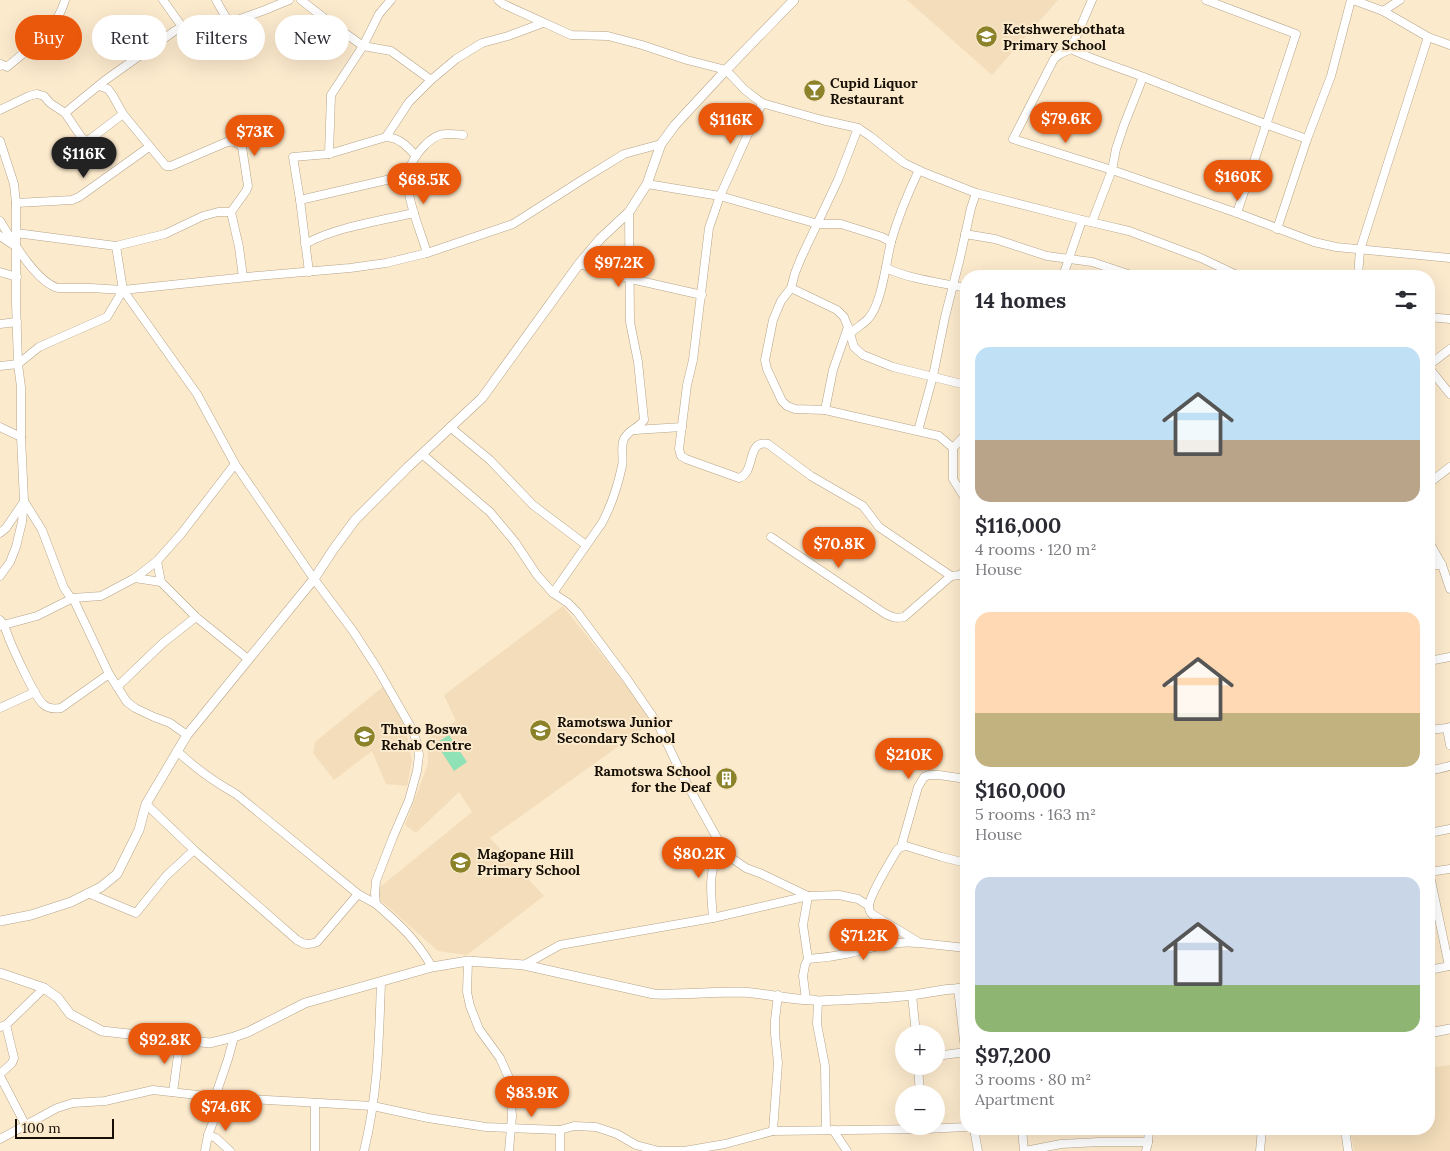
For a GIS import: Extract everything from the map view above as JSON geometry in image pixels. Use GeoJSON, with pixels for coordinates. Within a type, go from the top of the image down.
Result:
{"type":"FeatureCollection","features":[{"type":"Feature","properties":{"kind":"street"},"geometry":{"type":"LineString","coordinates":[[163,0],[177,20]]}},
{"type":"Feature","properties":{"kind":"street"},"geometry":{"type":"LineString","coordinates":[[216,0],[225,15]]}},
{"type":"Feature","properties":{"kind":"street"},"geometry":{"type":"LineString","coordinates":[[252,15],[289,0]]}},
{"type":"Feature","properties":{"kind":"street"},"geometry":{"type":"LineString","coordinates":[[301,0],[328,22],[364,46],[391,51],[430,80]]}},
{"type":"Feature","properties":{"kind":"street"},"geometry":{"type":"LineString","coordinates":[[329,154],[331,95],[364,46],[378,14],[391,0]]}},
{"type":"Feature","properties":{"kind":"street"},"geometry":{"type":"LineString","coordinates":[[498,0],[571,35],[608,36],[726,70],[745,90],[762,103],[838,125],[858,128],[904,162],[976,193],[1129,231],[1161,242],[1224,269]]}},
{"type":"Feature","properties":{"kind":"street"},"geometry":{"type":"LineString","coordinates":[[0,920],[32,915],[71,902],[88,894],[117,874],[139,830],[146,804],[187,735],[314,578],[355,520],[408,467],[482,398],[578,264],[600,239],[629,212],[647,184],[661,144],[675,125],[794,0]]}},
{"type":"Feature","properties":{"kind":"street"},"geometry":{"type":"LineString","coordinates":[[1092,0],[1071,49],[1054,59],[1013,139],[1112,170],[1314,242],[1360,250],[1450,258]]}},
{"type":"Feature","properties":{"kind":"street"},"geometry":{"type":"LineString","coordinates":[[1206,0],[1296,34],[1237,213]]}},
{"type":"Feature","properties":{"kind":"street"},"geometry":{"type":"LineString","coordinates":[[1277,229],[1307,139],[1331,76],[1352,0],[1383,11],[1428,37],[1450,46]]}},
{"type":"Feature","properties":{"kind":"street"},"geometry":{"type":"LineString","coordinates":[[1383,11],[1400,0]]}},
{"type":"Feature","properties":{"kind":"street"},"geometry":{"type":"LineString","coordinates":[[0,66],[1,64],[7,67],[40,39],[59,17],[66,2]]}},
{"type":"Feature","properties":{"kind":"street"},"geometry":{"type":"LineString","coordinates":[[386,137],[409,102],[430,80],[456,59],[482,43],[543,23]]}},
{"type":"Feature","properties":{"kind":"street"},"geometry":{"type":"LineString","coordinates":[[65,113],[99,86],[177,31]]}},
{"type":"Feature","properties":{"kind":"street"},"geometry":{"type":"LineString","coordinates":[[1358,270],[1360,250],[1428,37]]}},
{"type":"Feature","properties":{"kind":"street"},"geometry":{"type":"LineString","coordinates":[[1071,49],[1124,71],[1307,139]]}},
{"type":"Feature","properties":{"kind":"street"},"geometry":{"type":"LineString","coordinates":[[1092,222],[1112,170],[1119,141],[1143,77]]}},
{"type":"Feature","properties":{"kind":"street"},"geometry":{"type":"LineString","coordinates":[[99,86],[108,89],[114,96],[123,114],[163,164],[169,167],[227,142],[233,141],[242,147],[248,186],[231,212],[239,247],[243,277]]}},
{"type":"Feature","properties":{"kind":"street"},"geometry":{"type":"LineString","coordinates":[[0,110],[29,96],[37,94],[44,96],[50,104],[65,113],[86,141],[123,114]]}},
{"type":"Feature","properties":{"kind":"street"},"geometry":{"type":"LineString","coordinates":[[762,103],[720,196],[710,228],[679,450],[681,456],[735,477],[743,477],[746,474],[754,448],[760,444],[768,444],[811,476],[863,506],[879,528],[951,576]]}},
{"type":"Feature","properties":{"kind":"street"},"geometry":{"type":"LineString","coordinates":[[858,128],[838,180],[801,258],[791,288],[781,301],[773,320],[766,360],[767,370],[782,401],[787,406],[795,409],[824,410],[939,436],[953,448]]}},
{"type":"Feature","properties":{"kind":"street"},"geometry":{"type":"LineString","coordinates":[[427,253],[414,213],[408,175],[416,156],[434,137],[440,134],[463,135]]}},
{"type":"Feature","properties":{"kind":"street"},"geometry":{"type":"LineString","coordinates":[[309,272],[293,157],[329,154],[386,137],[394,137],[403,142],[416,156]]}},
{"type":"Feature","properties":{"kind":"street"},"geometry":{"type":"LineString","coordinates":[[0,141],[11,173],[16,203],[18,364],[21,387],[24,501],[22,522],[16,547],[10,562],[0,576]]}},
{"type":"Feature","properties":{"kind":"street"},"geometry":{"type":"LineString","coordinates":[[0,221],[16,248],[44,280],[58,288],[123,290],[309,272],[386,263],[427,253],[513,224],[624,154],[661,144]]}},
{"type":"Feature","properties":{"kind":"street"},"geometry":{"type":"LineString","coordinates":[[16,203],[67,200],[79,197],[149,147]]}},
{"type":"Feature","properties":{"kind":"street"},"geometry":{"type":"LineString","coordinates":[[824,410],[832,370],[849,330],[869,319],[874,310],[881,290],[891,242],[905,201],[919,170]]}},
{"type":"Feature","properties":{"kind":"street"},"geometry":{"type":"LineString","coordinates":[[300,200],[408,175]]}},
{"type":"Feature","properties":{"kind":"street"},"geometry":{"type":"LineString","coordinates":[[647,184],[720,196],[818,224],[842,224],[882,237],[891,242]]}},
{"type":"Feature","properties":{"kind":"street"},"geometry":{"type":"LineString","coordinates":[[918,431],[933,376],[976,193]]}},
{"type":"Feature","properties":{"kind":"street"},"geometry":{"type":"LineString","coordinates":[[16,233],[116,246],[165,234],[203,216],[218,212],[231,212]]}},
{"type":"Feature","properties":{"kind":"street"},"geometry":{"type":"LineString","coordinates":[[553,593],[608,513],[623,464],[622,442],[628,434],[642,423],[644,416],[638,362],[630,322],[629,212]]}},
{"type":"Feature","properties":{"kind":"street"},"geometry":{"type":"LineString","coordinates":[[305,244],[317,237],[345,229],[414,213]]}},
{"type":"Feature","properties":{"kind":"street"},"geometry":{"type":"LineString","coordinates":[[1065,270],[1082,220]]}},
{"type":"Feature","properties":{"kind":"street"},"geometry":{"type":"LineString","coordinates":[[965,234],[995,239],[1047,256],[1092,262],[1116,270]]}},
{"type":"Feature","properties":{"kind":"street"},"geometry":{"type":"LineString","coordinates":[[0,236],[16,248]]}},
{"type":"Feature","properties":{"kind":"street"},"geometry":{"type":"LineString","coordinates":[[116,246],[123,290],[197,394],[235,464],[353,631],[412,729],[419,755],[409,800],[376,881],[376,904]]}},
{"type":"Feature","properties":{"kind":"street"},"geometry":{"type":"LineString","coordinates":[[578,264],[631,279],[702,295]]}},
{"type":"Feature","properties":{"kind":"street"},"geometry":{"type":"LineString","coordinates":[[886,268],[902,275],[929,282],[960,287]]}},
{"type":"Feature","properties":{"kind":"street"},"geometry":{"type":"LineString","coordinates":[[0,272],[16,277]]}},
{"type":"Feature","properties":{"kind":"street"},"geometry":{"type":"LineString","coordinates":[[791,288],[837,310],[844,317],[854,347],[863,355],[893,368],[960,383]]}},
{"type":"Feature","properties":{"kind":"street"},"geometry":{"type":"LineString","coordinates":[[0,366],[18,364],[40,348],[107,317],[123,290]]}},
{"type":"Feature","properties":{"kind":"street"},"geometry":{"type":"LineString","coordinates":[[1435,318],[1450,319]]}},
{"type":"Feature","properties":{"kind":"street"},"geometry":{"type":"LineString","coordinates":[[0,324],[17,322]]}},
{"type":"Feature","properties":{"kind":"street"},"geometry":{"type":"LineString","coordinates":[[1435,361],[1450,349]]}},
{"type":"Feature","properties":{"kind":"street"},"geometry":{"type":"LineString","coordinates":[[1435,374],[1450,394]]}},
{"type":"Feature","properties":{"kind":"street"},"geometry":{"type":"LineString","coordinates":[[0,427],[21,437]]}},
{"type":"Feature","properties":{"kind":"street"},"geometry":{"type":"LineString","coordinates":[[450,427],[490,460],[534,505],[586,545]]}},
{"type":"Feature","properties":{"kind":"street"},"geometry":{"type":"LineString","coordinates":[[634,430],[682,427]]}},
{"type":"Feature","properties":{"kind":"street"},"geometry":{"type":"LineString","coordinates":[[960,440],[953,448],[953,479],[960,490]]}},
{"type":"Feature","properties":{"kind":"street"},"geometry":{"type":"LineString","coordinates":[[422,454],[490,512],[515,542],[537,575],[553,593],[577,612],[658,724],[682,775],[722,847],[733,859],[746,868],[808,896]]}},
{"type":"Feature","properties":{"kind":"street"},"geometry":{"type":"LineString","coordinates":[[109,674],[61,708],[49,708],[42,704],[35,692],[2,624],[37,616],[73,598],[101,596],[135,578],[158,561],[235,464]]}},
{"type":"Feature","properties":{"kind":"street"},"geometry":{"type":"LineString","coordinates":[[1435,478],[1450,467]]}},
{"type":"Feature","properties":{"kind":"street"},"geometry":{"type":"LineString","coordinates":[[0,533],[6,528],[24,501]]}},
{"type":"Feature","properties":{"kind":"street"},"geometry":{"type":"LineString","coordinates":[[24,501],[42,530],[64,588],[73,598],[109,674],[127,702],[154,717],[170,722],[187,735]]}},
{"type":"Feature","properties":{"kind":"street"},"geometry":{"type":"LineString","coordinates":[[772,537],[892,617],[904,617],[951,576],[960,575]]}},
{"type":"Feature","properties":{"kind":"street"},"geometry":{"type":"LineString","coordinates":[[1435,553],[1442,565],[1450,589]]}},
{"type":"Feature","properties":{"kind":"street"},"geometry":{"type":"LineString","coordinates":[[158,561],[161,582]]}},
{"type":"Feature","properties":{"kind":"street"},"geometry":{"type":"LineString","coordinates":[[1435,565],[1442,565]]}},
{"type":"Feature","properties":{"kind":"street"},"geometry":{"type":"LineString","coordinates":[[135,578],[161,582],[196,617],[248,659]]}},
{"type":"Feature","properties":{"kind":"street"},"geometry":{"type":"LineString","coordinates":[[117,687],[163,644],[196,617]]}},
{"type":"Feature","properties":{"kind":"street"},"geometry":{"type":"LineString","coordinates":[[1435,660],[1450,657]]}},
{"type":"Feature","properties":{"kind":"street"},"geometry":{"type":"LineString","coordinates":[[0,708],[35,692]]}},
{"type":"Feature","properties":{"kind":"street"},"geometry":{"type":"LineString","coordinates":[[1435,729],[1448,727],[1450,745]]}},
{"type":"Feature","properties":{"kind":"street"},"geometry":{"type":"LineString","coordinates":[[177,751],[199,771],[236,794],[358,894],[376,904],[413,938],[432,967]]}},
{"type":"Feature","properties":{"kind":"street"},"geometry":{"type":"LineString","coordinates":[[1435,769],[1450,766]]}},
{"type":"Feature","properties":{"kind":"street"},"geometry":{"type":"LineString","coordinates":[[920,943],[872,914],[869,906],[879,882],[897,850],[901,847],[918,787],[924,777],[939,775],[960,779]]}},
{"type":"Feature","properties":{"kind":"street"},"geometry":{"type":"LineString","coordinates":[[146,804],[194,850],[304,944],[310,945],[318,942],[358,894]]}},
{"type":"Feature","properties":{"kind":"street"},"geometry":{"type":"LineString","coordinates":[[1435,832],[1450,829]]}},
{"type":"Feature","properties":{"kind":"street"},"geometry":{"type":"LineString","coordinates":[[901,847],[906,846],[960,862]]}},
{"type":"Feature","properties":{"kind":"street"},"geometry":{"type":"LineString","coordinates":[[713,918],[710,876],[715,858],[722,847]]}},
{"type":"Feature","properties":{"kind":"street"},"geometry":{"type":"LineString","coordinates":[[88,894],[136,913],[166,876],[194,850]]}},
{"type":"Feature","properties":{"kind":"street"},"geometry":{"type":"LineString","coordinates":[[1435,870],[1450,869]]}},
{"type":"Feature","properties":{"kind":"street"},"geometry":{"type":"LineString","coordinates":[[524,965],[560,945],[713,918],[808,896],[839,895],[858,899],[869,906]]}},
{"type":"Feature","properties":{"kind":"street"},"geometry":{"type":"LineString","coordinates":[[806,1000],[803,976],[808,959],[803,925],[808,896]]}},
{"type":"Feature","properties":{"kind":"street"},"geometry":{"type":"LineString","coordinates":[[1435,900],[1449,966],[1435,969]]}},
{"type":"Feature","properties":{"kind":"street"},"geometry":{"type":"LineString","coordinates":[[808,959],[829,957],[903,942],[960,947]]}},
{"type":"Feature","properties":{"kind":"street"},"geometry":{"type":"LineString","coordinates":[[468,961],[467,992],[470,1006],[479,1028],[500,1058],[509,1078],[510,1151]]}},
{"type":"Feature","properties":{"kind":"street"},"geometry":{"type":"LineString","coordinates":[[0,973],[44,988],[58,998],[70,1014],[82,1022],[102,1030],[210,1043],[234,1037],[270,1022],[306,1003],[432,967],[468,961],[524,965],[654,994],[740,992],[778,995],[818,1002],[868,1000],[960,989]]}},
{"type":"Feature","properties":{"kind":"street"},"geometry":{"type":"LineString","coordinates":[[364,1151],[374,1106],[378,1064],[381,982]]}},
{"type":"Feature","properties":{"kind":"street"},"geometry":{"type":"LineString","coordinates":[[26,1126],[0,1075],[12,1064],[14,1058],[3,1026],[44,988]]}},
{"type":"Feature","properties":{"kind":"street"},"geometry":{"type":"LineString","coordinates":[[774,1131],[778,1063],[775,1034],[778,995]]}},
{"type":"Feature","properties":{"kind":"street"},"geometry":{"type":"LineString","coordinates":[[912,995],[915,1025]]}},
{"type":"Feature","properties":{"kind":"street"},"geometry":{"type":"LineString","coordinates":[[818,1002],[817,1024],[825,1066],[824,1076],[830,1130],[847,1151]]}},
{"type":"Feature","properties":{"kind":"street"},"geometry":{"type":"LineString","coordinates":[[1435,1032],[1450,1029]]}},
{"type":"Feature","properties":{"kind":"street"},"geometry":{"type":"LineString","coordinates":[[205,1151],[214,1117],[215,1098],[234,1037]]}},
{"type":"Feature","properties":{"kind":"street"},"geometry":{"type":"LineString","coordinates":[[173,1092],[180,1040]]}},
{"type":"Feature","properties":{"kind":"street"},"geometry":{"type":"LineString","coordinates":[[945,1056],[960,1055]]}},
{"type":"Feature","properties":{"kind":"street"},"geometry":{"type":"LineString","coordinates":[[0,1139],[57,1108],[73,1103],[105,1101],[153,1090],[215,1098],[374,1106],[428,1118],[486,1127],[560,1130],[574,1126],[596,1127],[617,1134],[636,1145],[660,1151],[685,1151],[725,1144],[774,1131],[895,1129]]}},
{"type":"Feature","properties":{"kind":"street"},"geometry":{"type":"LineString","coordinates":[[314,1103],[315,1151]]}},
{"type":"Feature","properties":{"kind":"street"},"geometry":{"type":"LineString","coordinates":[[945,1128],[960,1127]]}},
{"type":"Feature","properties":{"kind":"street"},"geometry":{"type":"LineString","coordinates":[[560,1130],[560,1151]]}},
{"type":"Feature","properties":{"kind":"street"},"geometry":{"type":"LineString","coordinates":[[208,1135],[216,1138],[230,1151]]}},
{"type":"Feature","properties":{"kind":"street"},"geometry":{"type":"LineString","coordinates":[[975,1135],[978,1151]]}},
{"type":"Feature","properties":{"kind":"street"},"geometry":{"type":"LineString","coordinates":[[1023,1135],[1025,1151],[1062,1144],[1148,1142]]}},
{"type":"Feature","properties":{"kind":"street"},"geometry":{"type":"LineString","coordinates":[[1146,1151],[1149,1135]]}},
{"type":"Feature","properties":{"kind":"street"},"geometry":{"type":"LineString","coordinates":[[1260,1151],[1261,1135]]}},
{"type":"Feature","properties":{"kind":"street"},"geometry":{"type":"LineString","coordinates":[[1346,1135],[1348,1151]]}},
{"type":"Feature","properties":{"kind":"shaded area","name":"Ketshwerebothata Primary School"},"geometry":{"type":"Polygon","coordinates":[[[907,0],[1058,0],[992,75],[907,0]]]}},
{"type":"Feature","properties":{"kind":"shaded area","name":"Ramotswa Junior Secondary School"},"geometry":{"type":"Polygon","coordinates":[[[563,606],[654,721],[490,838],[544,896],[467,955],[438,951],[378,898],[380,887],[472,812],[459,792],[416,833],[405,825],[428,764],[427,739],[456,721],[444,695],[563,606]]]}},
{"type":"Feature","properties":{"kind":"shaded area","name":"Thuto Boswa Rehab Centre"},"geometry":{"type":"Polygon","coordinates":[[[384,686],[399,713],[406,731],[412,760],[407,786],[386,784],[372,751],[334,780],[313,753],[315,742],[384,686]]]}},
{"type":"Feature","properties":{"kind":"shaded area"},"geometry":{"type":"Polygon","coordinates":[[[1450,1065],[1450,1151],[1354,1151],[1351,1135],[1435,1135],[1435,1067],[1450,1065]]]}},
{"type":"Feature","properties":{"kind":"green space"},"geometry":{"type":"Polygon","coordinates":[[[449,735],[467,762],[454,771],[436,743],[449,735]]]}},
{"type":"Feature","properties":{"kind":"place","name":"Ketshwerebothata Primary School"},"geometry":{"type":"Point","coordinates":[987,37]}},
{"type":"Feature","properties":{"kind":"place","name":"Cupid Liquor Restaurant"},"geometry":{"type":"Point","coordinates":[814,91]}},
{"type":"Feature","properties":{"kind":"place","name":"Ramotswa Junior Secondary School"},"geometry":{"type":"Point","coordinates":[541,730]}},
{"type":"Feature","properties":{"kind":"place","name":"Thuto Boswa Rehab Centre"},"geometry":{"type":"Point","coordinates":[365,737]}},
{"type":"Feature","properties":{"kind":"place","name":"Ramotswa School for the Deaf"},"geometry":{"type":"Point","coordinates":[727,779]}},
{"type":"Feature","properties":{"kind":"place","name":"Magopane Hill Primary School"},"geometry":{"type":"Point","coordinates":[461,862]}}]}
